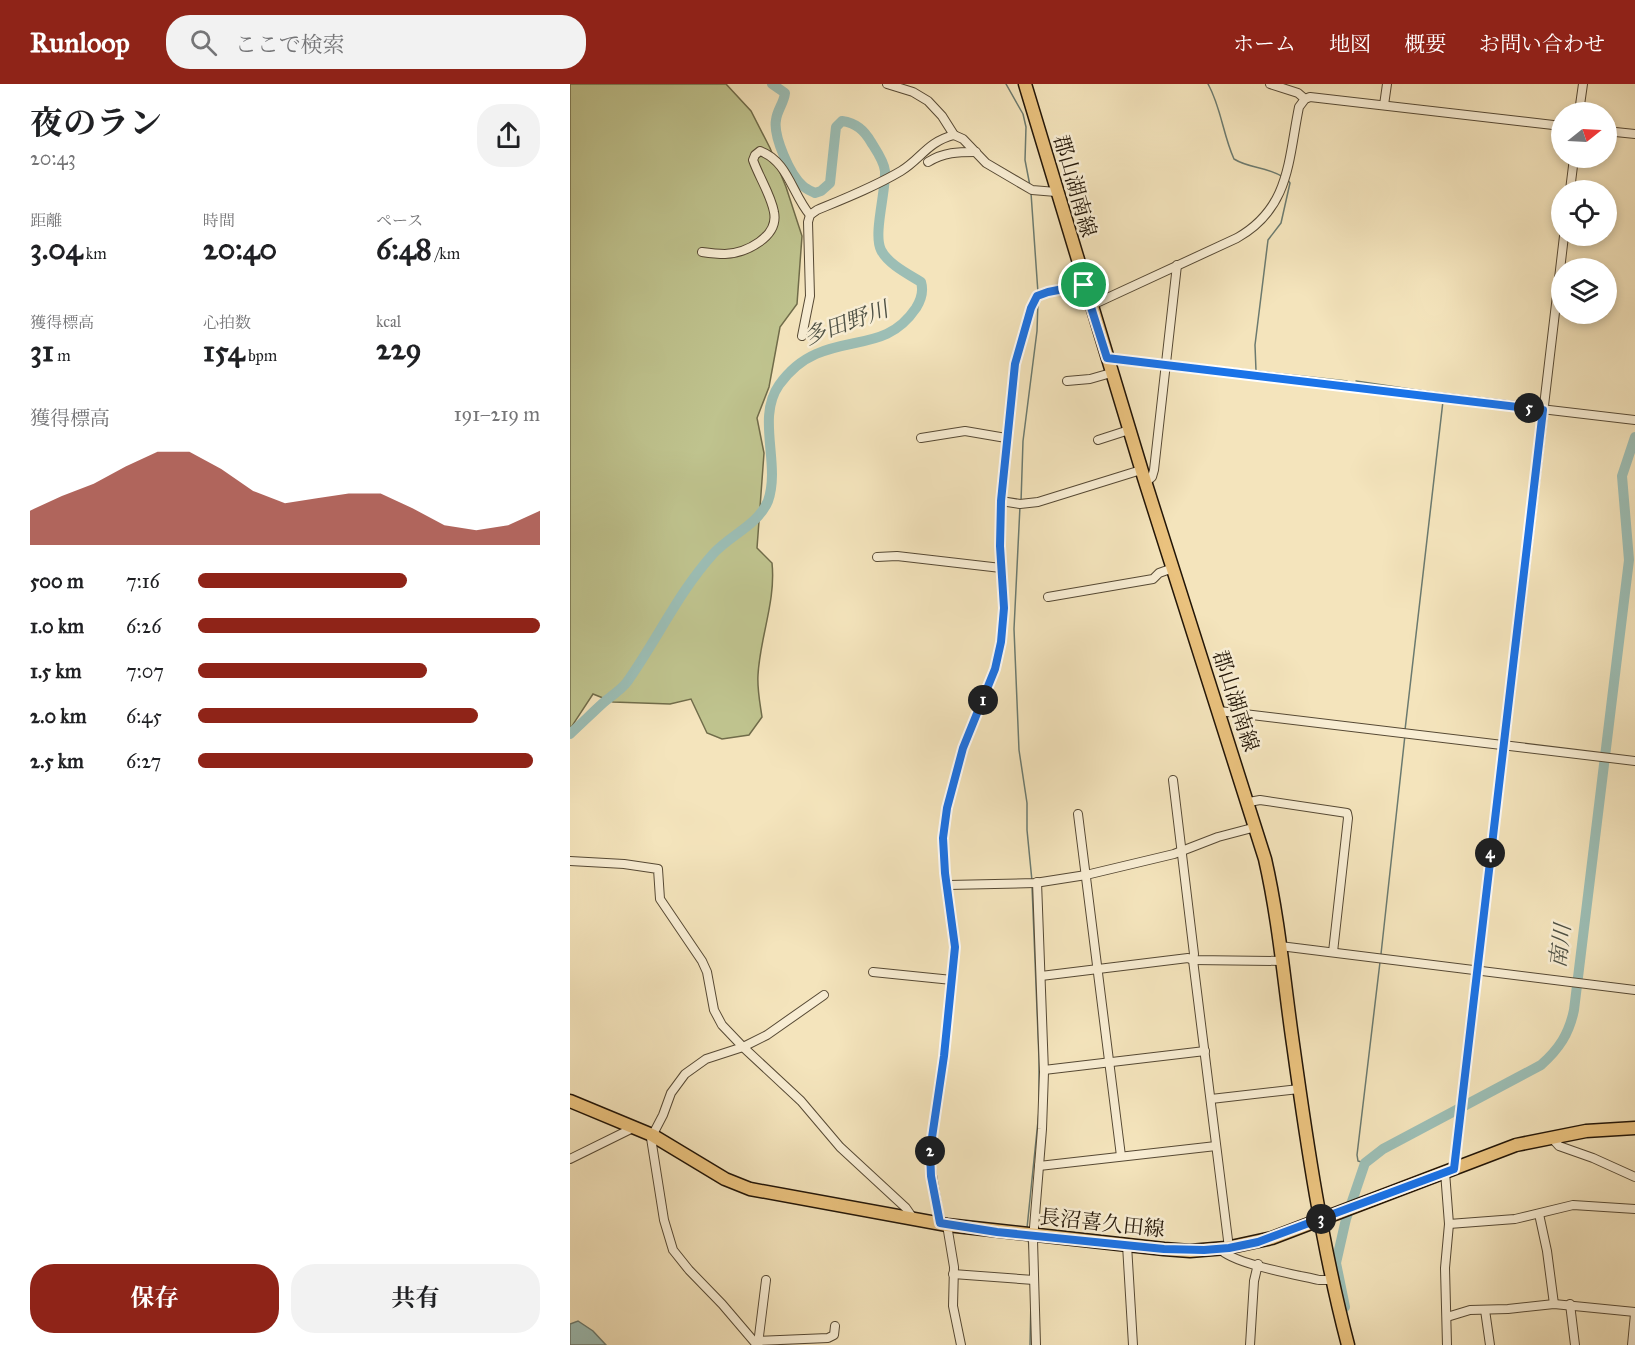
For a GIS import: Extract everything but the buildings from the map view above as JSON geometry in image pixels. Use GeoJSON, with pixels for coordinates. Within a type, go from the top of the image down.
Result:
{"type":"FeatureCollection","features":[{"type":"Feature","properties":{"kind":"main road","name":"郡山湖南線"},"geometry":{"type":"LineString","coordinates":[[1024,84],[1145,483],[1249,802],[1271,884],[1299,1089],[1324,1218],[1331,1280],[1348,1345]]}},
{"type":"Feature","properties":{"kind":"main road","name":"長沼喜久田線"},"geometry":{"type":"LineString","coordinates":[[570,1101],[652,1135],[725,1179],[750,1189],[943,1224],[1034,1236],[1190,1251],[1224,1249],[1272,1238],[1516,1145],[1586,1131],[1635,1128]]}},
{"type":"Feature","properties":{"kind":"street"},"geometry":{"type":"LineString","coordinates":[[887,84],[913,92],[928,101],[942,116],[954,135],[963,139],[986,163],[1032,190],[1056,192]]}},
{"type":"Feature","properties":{"kind":"street"},"geometry":{"type":"LineString","coordinates":[[1270,84],[1298,93],[1305,99]]}},
{"type":"Feature","properties":{"kind":"street"},"geometry":{"type":"LineString","coordinates":[[1384,105],[1387,84]]}},
{"type":"Feature","properties":{"kind":"street"},"geometry":{"type":"LineString","coordinates":[[1580,102],[1583,84]]}},
{"type":"Feature","properties":{"kind":"street"},"geometry":{"type":"LineString","coordinates":[[1090,306],[1246,233],[1268,213],[1282,192],[1299,107],[1305,99],[1315,96],[1551,125]]}},
{"type":"Feature","properties":{"kind":"street"},"geometry":{"type":"LineString","coordinates":[[1617,132],[1635,134]]}},
{"type":"Feature","properties":{"kind":"street"},"geometry":{"type":"LineString","coordinates":[[802,336],[810,296],[808,222],[810,215],[874,187],[906,168],[930,145],[954,135]]}},
{"type":"Feature","properties":{"kind":"street"},"geometry":{"type":"LineString","coordinates":[[702,252],[725,254],[753,246],[772,229],[774,213],[753,160],[760,151],[767,153],[786,170],[799,201],[810,215]]}},
{"type":"Feature","properties":{"kind":"street"},"geometry":{"type":"LineString","coordinates":[[928,162],[949,152],[976,153]]}},
{"type":"Feature","properties":{"kind":"street"},"geometry":{"type":"LineString","coordinates":[[1447,1345],[1445,1268],[1449,1224],[1449,1171],[1459,1114],[1563,246]]}},
{"type":"Feature","properties":{"kind":"street"},"geometry":{"type":"LineString","coordinates":[[1145,483],[1152,477],[1154,470],[1177,265]]}},
{"type":"Feature","properties":{"kind":"street"},"geometry":{"type":"LineString","coordinates":[[961,1345],[953,1306],[953,1262],[929,1157],[944,1056],[955,938],[943,846],[947,808],[968,732],[999,657],[1004,608],[1001,568],[1001,501],[1015,364],[1031,308],[1037,296],[1084,285]]}},
{"type":"Feature","properties":{"kind":"street"},"geometry":{"type":"LineString","coordinates":[[1107,358],[1635,420]]}},
{"type":"Feature","properties":{"kind":"street"},"geometry":{"type":"LineString","coordinates":[[1067,381],[1090,379],[1111,373]]}},
{"type":"Feature","properties":{"kind":"street"},"geometry":{"type":"LineString","coordinates":[[1098,440],[1129,430]]}},
{"type":"Feature","properties":{"kind":"street"},"geometry":{"type":"LineString","coordinates":[[921,438],[965,431],[1006,438]]}},
{"type":"Feature","properties":{"kind":"street"},"geometry":{"type":"LineString","coordinates":[[1001,501],[1020,504],[1038,502],[1141,470]]}},
{"type":"Feature","properties":{"kind":"street"},"geometry":{"type":"LineString","coordinates":[[877,557],[897,556],[1001,568]]}},
{"type":"Feature","properties":{"kind":"street"},"geometry":{"type":"LineString","coordinates":[[1048,597],[1153,579],[1159,573],[1173,568]]}},
{"type":"Feature","properties":{"kind":"street"},"geometry":{"type":"LineString","coordinates":[[1219,711],[1635,761]]}},
{"type":"Feature","properties":{"kind":"street"},"geometry":{"type":"LineString","coordinates":[[1173,780],[1211,1099],[1224,1249],[1229,1256],[1319,1280],[1331,1280]]}},
{"type":"Feature","properties":{"kind":"street"},"geometry":{"type":"LineString","coordinates":[[1249,802],[1260,800],[1347,813],[1332,952]]}},
{"type":"Feature","properties":{"kind":"street"},"geometry":{"type":"LineString","coordinates":[[1078,814],[1121,1156]]}},
{"type":"Feature","properties":{"kind":"street"},"geometry":{"type":"LineString","coordinates":[[948,885],[1037,882],[1086,875],[1181,852],[1218,837],[1256,828]]}},
{"type":"Feature","properties":{"kind":"street"},"geometry":{"type":"LineString","coordinates":[[570,861],[624,864],[658,869],[660,899],[702,961],[717,1018],[743,1047],[786,1085],[840,1147],[900,1201],[913,1218]]}},
{"type":"Feature","properties":{"kind":"street"},"geometry":{"type":"LineString","coordinates":[[1036,1345],[1034,1236],[1044,1070],[1037,882]]}},
{"type":"Feature","properties":{"kind":"street"},"geometry":{"type":"LineString","coordinates":[[1280,946],[1635,990]]}},
{"type":"Feature","properties":{"kind":"street"},"geometry":{"type":"LineString","coordinates":[[1041,976],[1188,957],[1193,960],[1282,961]]}},
{"type":"Feature","properties":{"kind":"street"},"geometry":{"type":"LineString","coordinates":[[873,972],[952,980]]}},
{"type":"Feature","properties":{"kind":"street"},"geometry":{"type":"LineString","coordinates":[[758,1344],[673,1250],[664,1220],[651,1148],[652,1135],[671,1093],[685,1074],[706,1059],[743,1047],[767,1035],[824,995]]}},
{"type":"Feature","properties":{"kind":"street"},"geometry":{"type":"LineString","coordinates":[[1044,1070],[1205,1051]]}},
{"type":"Feature","properties":{"kind":"street"},"geometry":{"type":"LineString","coordinates":[[1211,1099],[1299,1089]]}},
{"type":"Feature","properties":{"kind":"street"},"geometry":{"type":"LineString","coordinates":[[570,1159],[635,1127]]}},
{"type":"Feature","properties":{"kind":"street"},"geometry":{"type":"LineString","coordinates":[[1551,1137],[1559,1146],[1593,1158],[1635,1178]]}},
{"type":"Feature","properties":{"kind":"street"},"geometry":{"type":"LineString","coordinates":[[1039,1166],[1216,1146]]}},
{"type":"Feature","properties":{"kind":"street"},"geometry":{"type":"LineString","coordinates":[[1449,1224],[1515,1219],[1563,1207],[1583,1205],[1635,1209]]}},
{"type":"Feature","properties":{"kind":"street"},"geometry":{"type":"LineString","coordinates":[[1539,1214],[1547,1251],[1554,1304]]}},
{"type":"Feature","properties":{"kind":"street"},"geometry":{"type":"LineString","coordinates":[[1127,1245],[1132,1345]]}},
{"type":"Feature","properties":{"kind":"street"},"geometry":{"type":"LineString","coordinates":[[1250,1345],[1254,1281],[1258,1264]]}},
{"type":"Feature","properties":{"kind":"street"},"geometry":{"type":"LineString","coordinates":[[953,1274],[1034,1280]]}},
{"type":"Feature","properties":{"kind":"street"},"geometry":{"type":"LineString","coordinates":[[758,1344],[766,1280]]}},
{"type":"Feature","properties":{"kind":"street"},"geometry":{"type":"LineString","coordinates":[[1447,1317],[1457,1312],[1554,1304],[1635,1313],[1633,1344]]}},
{"type":"Feature","properties":{"kind":"street"},"geometry":{"type":"LineString","coordinates":[[1570,1304],[1575,1345]]}},
{"type":"Feature","properties":{"kind":"street"},"geometry":{"type":"LineString","coordinates":[[1485,1310],[1490,1345]]}},
{"type":"Feature","properties":{"kind":"street"},"geometry":{"type":"LineString","coordinates":[[758,1344],[829,1338],[834,1334],[835,1326]]}},
{"type":"Feature","properties":{"kind":"green space"},"geometry":{"type":"Polygon","coordinates":[[[570,84],[726,84],[751,111],[770,148],[802,236],[797,304],[780,327],[769,387],[757,418],[764,453],[757,548],[772,563],[773,577],[759,661],[758,691],[762,717],[749,735],[722,739],[707,733],[691,699],[670,704],[613,702],[593,694],[570,729],[570,84]]]}},
{"type":"Feature","properties":{"kind":"water"},"geometry":{"type":"Polygon","coordinates":[[[578,1321],[593,1331],[606,1345],[570,1345],[570,1324],[578,1321]]]}},
{"type":"Feature","properties":{"kind":"waterway","name":"多田野川"},"geometry":{"type":"LineString","coordinates":[[570,734],[625,685],[700,569],[720,547],[758,517],[768,501],[772,472],[769,412],[772,398],[783,380],[800,363],[816,354],[870,340],[894,330],[906,321],[921,299],[921,282],[893,264],[881,250],[878,234],[885,171],[868,138],[855,125],[842,121],[836,127],[830,183],[815,193],[807,189],[793,173],[780,145],[776,120],[785,93],[772,84]]}},
{"type":"Feature","properties":{"kind":"waterway"},"geometry":{"type":"LineString","coordinates":[[1006,84],[1023,114],[1026,127],[1025,160],[1030,186]]}},
{"type":"Feature","properties":{"kind":"waterway"},"geometry":{"type":"LineString","coordinates":[[1208,84],[1234,159],[1283,177]]}},
{"type":"Feature","properties":{"kind":"waterway"},"geometry":{"type":"LineString","coordinates":[[1287,179],[1290,183],[1281,223],[1268,240],[1255,345],[1256,371],[1347,381]]}},
{"type":"Feature","properties":{"kind":"waterway"},"geometry":{"type":"LineString","coordinates":[[1031,193],[1038,293]]}},
{"type":"Feature","properties":{"kind":"waterway"},"geometry":{"type":"LineString","coordinates":[[1021,502],[1023,441],[1037,331],[1038,301]]}},
{"type":"Feature","properties":{"kind":"waterway"},"geometry":{"type":"LineString","coordinates":[[1356,381],[1444,394]]}},
{"type":"Feature","properties":{"kind":"waterway"},"geometry":{"type":"LineString","coordinates":[[1405,730],[1443,401]]}},
{"type":"Feature","properties":{"kind":"waterway","name":"南川"},"geometry":{"type":"LineString","coordinates":[[1345,1307],[1336,1263],[1346,1219],[1365,1163],[1383,1149],[1541,1065],[1558,1047],[1569,1026],[1574,1010],[1629,560],[1622,476],[1635,437]]}},
{"type":"Feature","properties":{"kind":"waterway"},"geometry":{"type":"LineString","coordinates":[[1020,506],[1014,629],[1019,750],[1027,803],[1032,881]]}},
{"type":"Feature","properties":{"kind":"waterway"},"geometry":{"type":"LineString","coordinates":[[1381,954],[1405,735]]}},
{"type":"Feature","properties":{"kind":"waterway"},"geometry":{"type":"LineString","coordinates":[[1027,1228],[1039,1111],[1032,886]]}},
{"type":"Feature","properties":{"kind":"waterway"},"geometry":{"type":"LineString","coordinates":[[1365,1163],[1358,1161],[1357,1155],[1380,962]]}},
{"type":"Feature","properties":{"kind":"waterway"},"geometry":{"type":"LineString","coordinates":[[1028,1239],[1030,1252]]}},
{"type":"Feature","properties":{"kind":"waterway"},"geometry":{"type":"LineString","coordinates":[[1030,1345],[1031,1299]]}},
{"type":"Feature","properties":{"kind":"route"},"geometry":{"type":"LineString","coordinates":[[1084,285],[1107,358],[1543,410],[1454,1169],[1272,1238],[1229,1248],[1190,1251],[1164,1249],[947,1225],[940,1223],[931,1176],[932,1130],[944,1056],[955,947],[945,873],[943,838],[947,808],[963,748],[999,657],[1004,608],[1000,546],[1001,501],[1015,364],[1031,308],[1037,296],[1059,289],[1084,285]]}}]}
